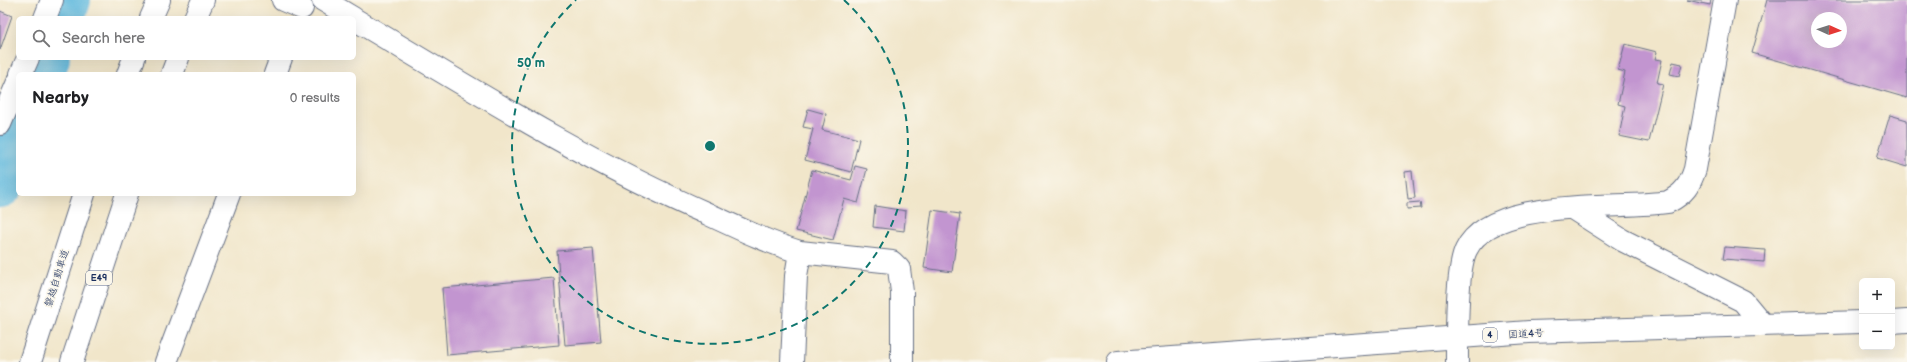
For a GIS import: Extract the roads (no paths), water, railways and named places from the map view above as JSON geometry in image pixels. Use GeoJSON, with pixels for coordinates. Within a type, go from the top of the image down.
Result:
{"type":"FeatureCollection","features":[{"type":"Feature","properties":{"kind":"main road"},"geometry":{"type":"LineString","coordinates":[[46,16],[52,0]]}},
{"type":"Feature","properties":{"kind":"main road"},"geometry":{"type":"LineString","coordinates":[[152,16],[159,0]]}},
{"type":"Feature","properties":{"kind":"main road"},"geometry":{"type":"LineString","coordinates":[[196,16],[203,0]]}},
{"type":"Feature","properties":{"kind":"main road"},"geometry":{"type":"LineString","coordinates":[[323,0],[350,16]]}},
{"type":"Feature","properties":{"kind":"main road"},"geometry":{"type":"LineString","coordinates":[[1457,362],[1461,270],[1465,252],[1476,234],[1492,224],[1513,217],[1550,210],[1668,202],[1682,194],[1688,187],[1695,169],[1725,0]]}},
{"type":"Feature","properties":{"kind":"main road"},"geometry":{"type":"LineString","coordinates":[[356,20],[521,118],[623,175],[710,216],[786,248],[800,252],[892,262],[899,269],[902,292],[902,362]]}},
{"type":"Feature","properties":{"kind":"main road"},"geometry":{"type":"LineString","coordinates":[[22,72],[27,60]]}},
{"type":"Feature","properties":{"kind":"main road"},"geometry":{"type":"LineString","coordinates":[[129,72],[133,60]]}},
{"type":"Feature","properties":{"kind":"main road"},"geometry":{"type":"LineString","coordinates":[[173,72],[177,60]]}},
{"type":"Feature","properties":{"kind":"main road"},"geometry":{"type":"LineString","coordinates":[[276,72],[280,60]]}},
{"type":"Feature","properties":{"kind":"main road"},"geometry":{"type":"LineString","coordinates":[[0,124],[16,87]]}},
{"type":"Feature","properties":{"kind":"main road","name":"磐越自動車道"},"geometry":{"type":"LineString","coordinates":[[30,362],[83,196]]}},
{"type":"Feature","properties":{"kind":"main road","name":"E49"},"geometry":{"type":"LineString","coordinates":[[72,362],[127,196]]}},
{"type":"Feature","properties":{"kind":"main road"},"geometry":{"type":"LineString","coordinates":[[166,362],[228,196]]}},
{"type":"Feature","properties":{"kind":"main road"},"geometry":{"type":"LineString","coordinates":[[1572,208],[1622,240],[1743,301],[1762,324]]}},
{"type":"Feature","properties":{"kind":"main road"},"geometry":{"type":"LineString","coordinates":[[792,362],[796,276],[800,252]]}},
{"type":"Feature","properties":{"kind":"main road"},"geometry":{"type":"LineString","coordinates":[[1895,322],[1907,321]]}},
{"type":"Feature","properties":{"kind":"main road","name":"国道4号"},"geometry":{"type":"LineString","coordinates":[[1118,362],[1529,332],[1859,322]]}},
{"type":"Feature","properties":{"kind":"waterway"},"geometry":{"type":"LineString","coordinates":[[61,16],[67,0]]}},
{"type":"Feature","properties":{"kind":"waterway"},"geometry":{"type":"LineString","coordinates":[[41,72],[45,60]]}},
{"type":"Feature","properties":{"kind":"waterway"},"geometry":{"type":"LineString","coordinates":[[0,184],[16,140]]}}]}
